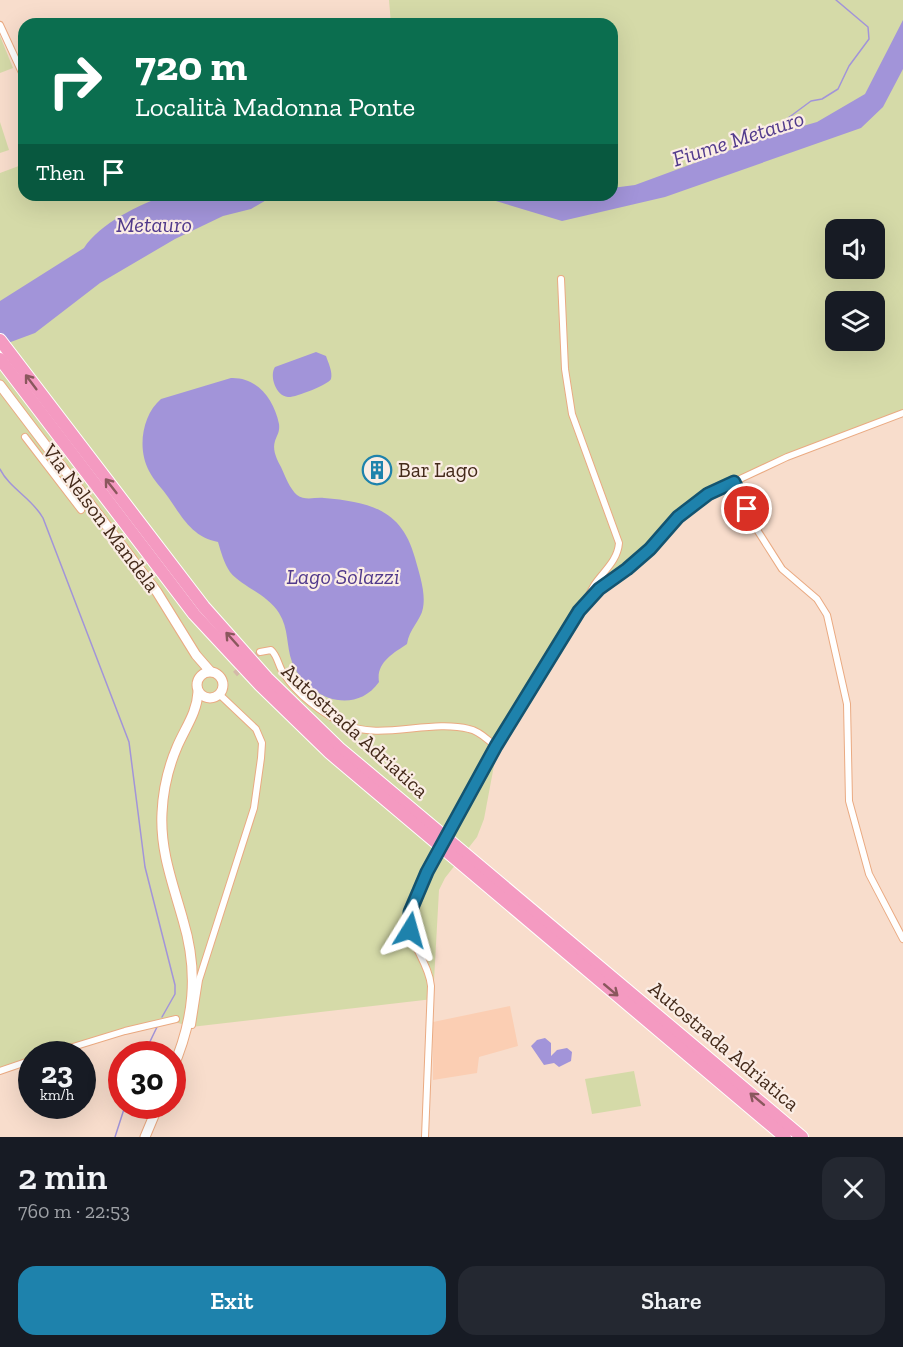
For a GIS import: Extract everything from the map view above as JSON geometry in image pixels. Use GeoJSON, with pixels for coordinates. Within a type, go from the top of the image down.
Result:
{"type":"FeatureCollection","features":[{"type":"Feature","properties":{"kind":"highway","name":"Autostrada Adriatica"},"geometry":{"type":"LineString","coordinates":[[0,340],[58,427],[194,614],[260,685],[330,753],[785,1137]]}},
{"type":"Feature","properties":{"kind":"highway","name":"Autostrada Adriatica"},"geometry":{"type":"LineString","coordinates":[[0,359],[204,607],[267,678],[323,733],[802,1137]]}},
{"type":"Feature","properties":{"kind":"main road","name":"Via Nelson Mandela"},"geometry":{"type":"LineString","coordinates":[[0,385],[157,592],[196,655],[210,671]]}},
{"type":"Feature","properties":{"kind":"main road","name":"Via Nelson Mandela"},"geometry":{"type":"LineString","coordinates":[[196,655],[199,677]]}},
{"type":"Feature","properties":{"kind":"main road"},"geometry":{"type":"LineString","coordinates":[[181,1041],[190,1015],[195,986],[189,940],[166,863],[162,838],[162,814],[168,771],[194,713],[198,692],[196,683],[199,677],[210,671],[222,678],[223,685],[219,694],[209,698],[194,713]]}},
{"type":"Feature","properties":{"kind":"main road"},"geometry":{"type":"LineString","coordinates":[[198,692],[209,698]]}},
{"type":"Feature","properties":{"kind":"main road"},"geometry":{"type":"LineString","coordinates":[[145,1137],[153,1119]]}},
{"type":"Feature","properties":{"kind":"street"},"geometry":{"type":"LineString","coordinates":[[0,25],[18,64]]}},
{"type":"Feature","properties":{"kind":"street"},"geometry":{"type":"LineString","coordinates":[[425,1137],[432,1012],[430,978],[410,930],[409,920],[427,872],[457,815],[496,746],[588,599],[594,585],[615,560],[619,543],[572,414],[565,369],[561,279]]}},
{"type":"Feature","properties":{"kind":"street"},"geometry":{"type":"LineString","coordinates":[[588,599],[627,569],[678,517],[708,494],[815,446],[903,413]]}},
{"type":"Feature","properties":{"kind":"street"},"geometry":{"type":"LineString","coordinates":[[26,437],[81,510]]}},
{"type":"Feature","properties":{"kind":"street"},"geometry":{"type":"LineString","coordinates":[[734,482],[754,525],[782,569],[817,599],[827,615],[847,704],[849,801],[869,874],[903,939]]}},
{"type":"Feature","properties":{"kind":"street"},"geometry":{"type":"LineString","coordinates":[[260,651],[271,650],[282,672],[294,687],[310,702],[344,724],[370,729],[436,726],[469,729],[481,734],[496,746]]}},
{"type":"Feature","properties":{"kind":"street"},"geometry":{"type":"LineString","coordinates":[[192,1025],[199,980],[254,808],[261,758],[262,743],[256,729],[219,694]]}},
{"type":"Feature","properties":{"kind":"street"},"geometry":{"type":"LineString","coordinates":[[92,1041],[176,1019]]}},
{"type":"Feature","properties":{"kind":"street"},"geometry":{"type":"LineString","coordinates":[[0,1071],[18,1065]]}},
{"type":"Feature","properties":{"kind":"shaded area"},"geometry":{"type":"Polygon","coordinates":[[[510,1006],[518,1046],[479,1057],[477,1073],[433,1080],[433,1022],[510,1006]]]}},
{"type":"Feature","properties":{"kind":"green space"},"geometry":{"type":"Polygon","coordinates":[[[389,0],[903,0],[903,414],[827,442],[705,494],[652,547],[582,605],[498,744],[484,819],[477,837],[445,878],[439,890],[433,999],[191,1027],[172,1021],[96,1042],[18,1041],[18,1065],[0,1071],[0,173],[18,166],[18,201],[618,201],[618,18],[390,18],[389,0]]]}},
{"type":"Feature","properties":{"kind":"green space"},"geometry":{"type":"Polygon","coordinates":[[[0,36],[13,68],[0,73],[0,36]]]}},
{"type":"Feature","properties":{"kind":"green space"},"geometry":{"type":"Polygon","coordinates":[[[0,122],[9,150],[0,153],[0,122]]]}},
{"type":"Feature","properties":{"kind":"green space"},"geometry":{"type":"Polygon","coordinates":[[[634,1071],[641,1106],[592,1114],[585,1079],[634,1071]]]}},
{"type":"Feature","properties":{"kind":"water"},"geometry":{"type":"Polygon","coordinates":[[[903,20],[903,69],[883,107],[861,128],[665,197],[562,221],[496,201],[618,201],[618,187],[635,185],[768,136],[817,122],[865,94],[903,20]]]}},
{"type":"Feature","properties":{"kind":"water","name":"Metauro"},"geometry":{"type":"Polygon","coordinates":[[[152,201],[265,201],[251,209],[223,216],[175,239],[100,283],[35,333],[0,346],[0,301],[84,248],[110,223],[152,201]]]}},
{"type":"Feature","properties":{"kind":"water"},"geometry":{"type":"Polygon","coordinates":[[[316,352],[326,356],[331,370],[329,382],[297,395],[288,397],[280,393],[273,380],[275,367],[316,352]]]}},
{"type":"Feature","properties":{"kind":"water","name":"Lago Solazzi"},"geometry":{"type":"Polygon","coordinates":[[[231,378],[249,381],[263,391],[273,406],[279,427],[274,444],[275,455],[297,495],[303,498],[355,502],[382,511],[402,529],[409,542],[423,589],[422,612],[407,644],[383,664],[380,669],[379,682],[369,693],[357,699],[344,701],[331,699],[308,685],[299,675],[292,662],[284,625],[274,606],[230,572],[218,542],[201,536],[188,525],[153,478],[145,462],[143,433],[149,414],[161,399],[231,378]]]}},
{"type":"Feature","properties":{"kind":"water"},"geometry":{"type":"Polygon","coordinates":[[[545,1038],[551,1043],[551,1056],[557,1050],[567,1048],[572,1052],[571,1061],[559,1067],[554,1063],[544,1065],[531,1046],[537,1040],[545,1038]]]}},
{"type":"Feature","properties":{"kind":"waterway","name":"Fiume Metauro"},"geometry":{"type":"LineString","coordinates":[[772,136],[784,121],[811,101],[822,99],[838,89],[849,66],[869,39],[868,27],[836,0]]}},
{"type":"Feature","properties":{"kind":"waterway"},"geometry":{"type":"LineString","coordinates":[[0,469],[9,482],[43,518],[129,742],[145,867],[175,985],[175,994],[162,1017]]}},
{"type":"Feature","properties":{"kind":"waterway"},"geometry":{"type":"LineString","coordinates":[[150,1041],[157,1027]]}},
{"type":"Feature","properties":{"kind":"waterway"},"geometry":{"type":"LineString","coordinates":[[115,1137],[121,1119]]}},
{"type":"Feature","properties":{"kind":"tunnel"},"geometry":{"type":"LineString","coordinates":[[235,674],[260,652]]}},
{"type":"Feature","properties":{"kind":"place","name":"Bar Lago"},"geometry":{"type":"Point","coordinates":[377,470]}},
{"type":"Feature","properties":{"kind":"route"},"geometry":{"type":"LineString","coordinates":[[410,930],[410,912],[416,896],[457,815],[501,738],[588,599],[650,549],[678,517],[708,494],[734,482],[747,509]]}}]}
